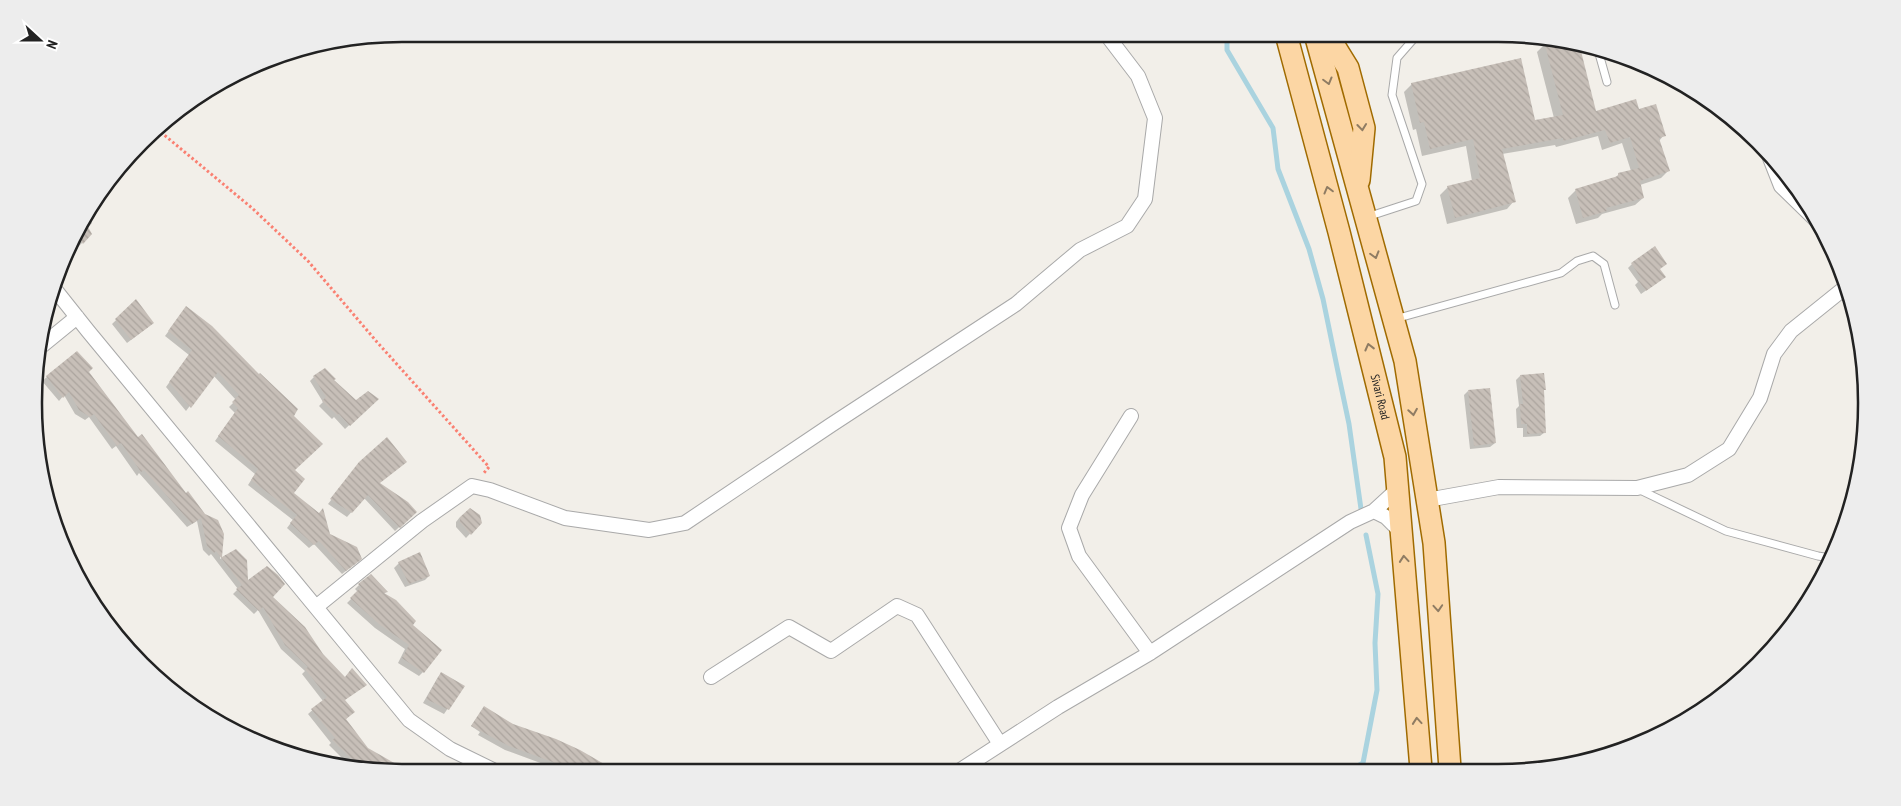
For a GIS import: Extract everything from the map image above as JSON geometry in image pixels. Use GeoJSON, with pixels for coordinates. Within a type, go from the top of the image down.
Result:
{"type":"FeatureCollection","features":[{"type":"Feature","properties":{"kind":"main road","name":"Sivari Road"},"geometry":{"type":"LineString","coordinates":[[1288,42],[1376,375],[1395,457],[1421,764]]}},
{"type":"Feature","properties":{"kind":"main road"},"geometry":{"type":"LineString","coordinates":[[1317,42],[1364,218],[1405,361],[1434,543],[1450,764]]}},
{"type":"Feature","properties":{"kind":"main road"},"geometry":{"type":"LineString","coordinates":[[1332,42],[1348,68],[1364,128],[1358,194]]}},
{"type":"Feature","properties":{"kind":"street"},"geometry":{"type":"LineString","coordinates":[[316,607],[422,521],[472,486],[490,490],[565,518],[648,530],[685,524],[1016,304],[1080,250],[1127,226],[1145,198],[1155,118],[1138,76],[1112,42]]}},
{"type":"Feature","properties":{"kind":"street"},"geometry":{"type":"LineString","coordinates":[[1776,174],[1781,186],[1796,200]]}},
{"type":"Feature","properties":{"kind":"street"},"geometry":{"type":"LineString","coordinates":[[1427,500],[1499,487],[1637,488],[1688,475],[1729,449],[1760,398],[1774,354],[1791,331],[1840,291]]}},
{"type":"Feature","properties":{"kind":"street"},"geometry":{"type":"LineString","coordinates":[[60,295],[410,720],[450,749],[481,764]]}},
{"type":"Feature","properties":{"kind":"street"},"geometry":{"type":"LineString","coordinates":[[48,341],[77,317]]}},
{"type":"Feature","properties":{"kind":"street"},"geometry":{"type":"LineString","coordinates":[[1131,416],[1082,495],[1069,528],[1079,556],[1150,653]]}},
{"type":"Feature","properties":{"kind":"street"},"geometry":{"type":"LineString","coordinates":[[970,764],[1150,653],[1350,522],[1374,511],[1398,489]]}},
{"type":"Feature","properties":{"kind":"street"},"geometry":{"type":"LineString","coordinates":[[1374,511],[1386,517],[1402,532]]}},
{"type":"Feature","properties":{"kind":"street"},"geometry":{"type":"LineString","coordinates":[[711,677],[789,627],[832,651],[897,606],[917,615],[1000,744]]}},
{"type":"Feature","properties":{"kind":"lane"},"geometry":{"type":"LineString","coordinates":[[1364,218],[1416,201],[1422,184],[1392,95],[1397,58],[1411,42]]}},
{"type":"Feature","properties":{"kind":"lane"},"geometry":{"type":"LineString","coordinates":[[1600,58],[1607,82]]}},
{"type":"Feature","properties":{"kind":"lane"},"geometry":{"type":"LineString","coordinates":[[1393,319],[1561,273],[1577,261],[1593,256],[1604,264],[1615,305]]}},
{"type":"Feature","properties":{"kind":"lane"},"geometry":{"type":"LineString","coordinates":[[1637,488],[1726,531],[1823,557]]}},
{"type":"Feature","properties":{"kind":"path"},"geometry":{"type":"LineString","coordinates":[[163,134],[252,208],[308,261],[377,342],[489,467],[472,486]]}},
{"type":"Feature","properties":{"kind":"building"},"geometry":{"type":"Polygon","coordinates":[[[1545,46],[1581,52],[1596,111],[1636,99],[1639,109],[1656,104],[1666,136],[1659,138],[1670,171],[1640,181],[1644,198],[1606,208],[1607,211],[1583,218],[1575,189],[1618,176],[1618,173],[1639,168],[1630,137],[1610,143],[1605,130],[1563,141],[1563,138],[1502,149],[1516,202],[1455,218],[1447,186],[1480,178],[1473,139],[1430,149],[1424,122],[1420,123],[1411,83],[1521,58],[1535,120],[1563,115],[1545,46]]]}},
{"type":"Feature","properties":{"kind":"building"},"geometry":{"type":"Polygon","coordinates":[[[88,228],[92,234],[83,244],[81,242],[88,228]]]}},
{"type":"Feature","properties":{"kind":"building"},"geometry":{"type":"Polygon","coordinates":[[[1655,246],[1667,264],[1660,269],[1666,277],[1646,291],[1638,280],[1641,278],[1631,263],[1655,246]]]}},
{"type":"Feature","properties":{"kind":"building"},"geometry":{"type":"Polygon","coordinates":[[[136,299],[154,323],[131,340],[115,319],[136,299]]]}},
{"type":"Feature","properties":{"kind":"building"},"geometry":{"type":"Polygon","coordinates":[[[186,306],[212,326],[259,374],[298,409],[294,416],[323,444],[295,470],[305,479],[294,493],[319,513],[323,508],[330,534],[357,547],[362,559],[346,571],[319,541],[314,545],[290,523],[297,515],[251,480],[258,469],[218,436],[238,408],[232,402],[239,395],[218,372],[191,408],[169,382],[192,350],[168,331],[186,306]]]}},
{"type":"Feature","properties":{"kind":"building"},"geometry":{"type":"Polygon","coordinates":[[[77,351],[93,368],[89,372],[138,437],[142,434],[186,493],[188,491],[205,514],[218,520],[224,534],[222,557],[236,549],[247,560],[248,580],[267,566],[278,575],[285,584],[273,597],[305,627],[323,654],[345,677],[352,668],[367,685],[345,700],[355,712],[346,719],[368,748],[395,764],[352,760],[332,740],[335,738],[311,709],[327,697],[305,669],[308,667],[285,645],[263,607],[259,611],[236,589],[242,585],[216,551],[214,553],[207,546],[201,518],[192,524],[144,470],[141,472],[121,443],[117,446],[94,414],[90,417],[79,410],[69,392],[63,398],[46,376],[77,351]]]}},
{"type":"Feature","properties":{"kind":"building"},"geometry":{"type":"Polygon","coordinates":[[[325,368],[336,379],[334,380],[356,400],[368,391],[379,399],[350,426],[339,414],[337,415],[322,401],[326,397],[313,376],[325,368]]]}},
{"type":"Feature","properties":{"kind":"building"},"geometry":{"type":"Polygon","coordinates":[[[1544,373],[1546,433],[1527,434],[1527,424],[1521,424],[1520,404],[1523,404],[1520,375],[1544,373]]]}},
{"type":"Feature","properties":{"kind":"building"},"geometry":{"type":"Polygon","coordinates":[[[1490,388],[1496,443],[1474,446],[1468,390],[1490,388]]]}},
{"type":"Feature","properties":{"kind":"building"},"geometry":{"type":"Polygon","coordinates":[[[387,437],[407,462],[380,483],[408,502],[417,512],[400,528],[368,495],[352,513],[330,499],[359,462],[387,437]]]}},
{"type":"Feature","properties":{"kind":"building"},"geometry":{"type":"Polygon","coordinates":[[[470,508],[480,515],[482,523],[471,535],[460,522],[460,517],[470,508]]]}},
{"type":"Feature","properties":{"kind":"building"},"geometry":{"type":"Polygon","coordinates":[[[420,552],[430,576],[409,584],[398,562],[420,552]]]}},
{"type":"Feature","properties":{"kind":"building"},"geometry":{"type":"Polygon","coordinates":[[[371,574],[388,592],[384,593],[396,600],[416,621],[413,625],[442,650],[424,673],[402,658],[409,645],[379,624],[350,598],[361,587],[358,584],[371,574]]]}},
{"type":"Feature","properties":{"kind":"building"},"geometry":{"type":"Polygon","coordinates":[[[441,672],[465,686],[449,710],[426,699],[441,672]]]}},
{"type":"Feature","properties":{"kind":"building"},"geometry":{"type":"Polygon","coordinates":[[[484,706],[513,724],[556,739],[604,764],[558,764],[509,746],[471,726],[484,706]]]}},
{"type":"Feature","properties":{"kind":"waterway"},"geometry":{"type":"LineString","coordinates":[[1227,42],[1227,50],[1273,128],[1278,169],[1309,249],[1323,299],[1349,424],[1361,509]]}},
{"type":"Feature","properties":{"kind":"waterway"},"geometry":{"type":"LineString","coordinates":[[1361,764],[1363,763],[1377,690],[1375,643],[1378,594],[1366,535]]}}]}
